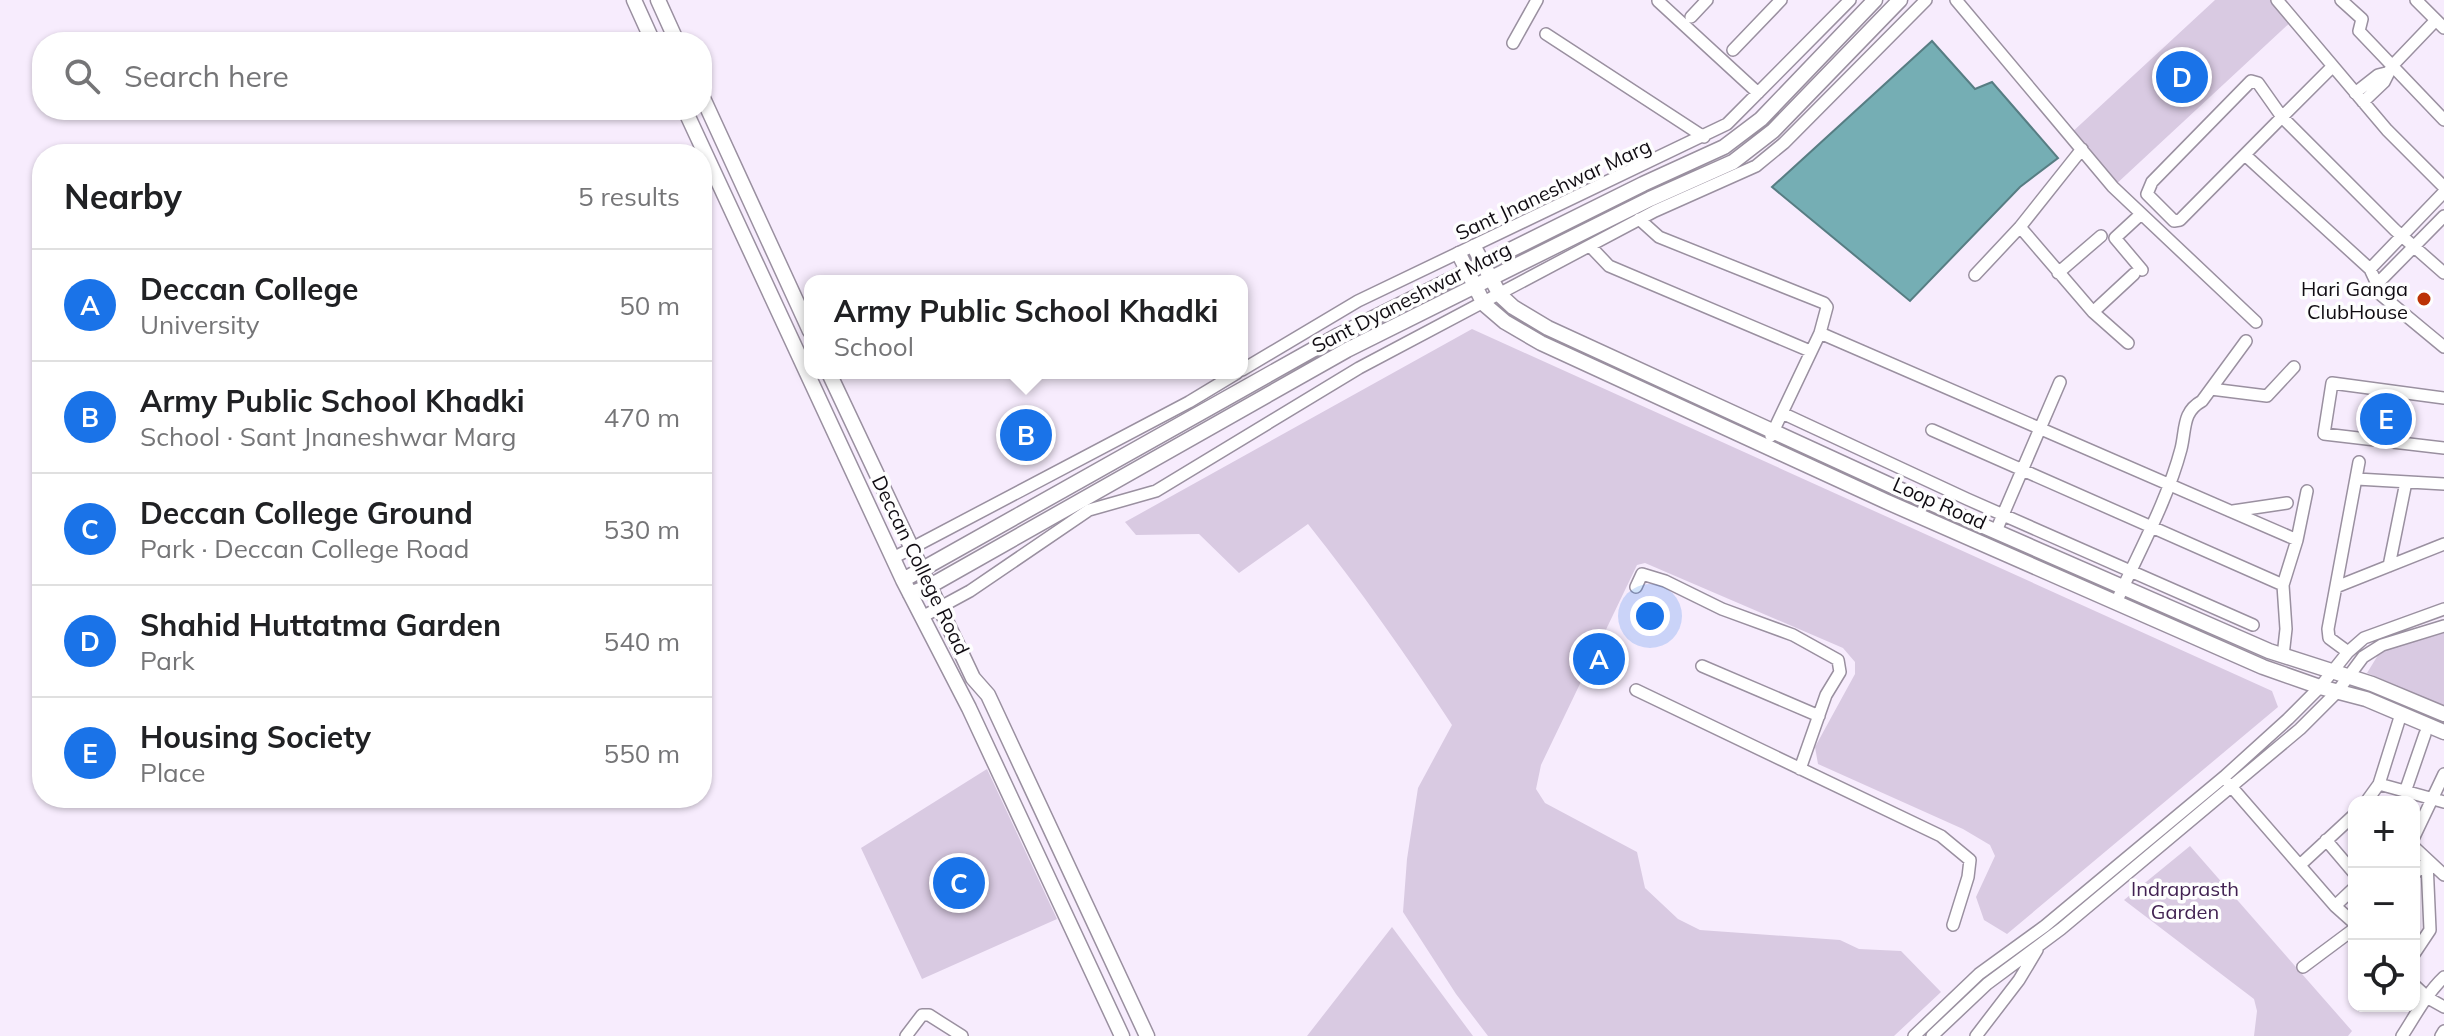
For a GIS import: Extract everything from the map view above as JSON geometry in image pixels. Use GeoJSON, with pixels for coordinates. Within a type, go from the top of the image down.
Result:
{"type":"FeatureCollection","features":[{"type":"Feature","properties":{"kind":"main road"},"geometry":{"type":"LineString","coordinates":[[634,0],[648,32]]}},
{"type":"Feature","properties":{"kind":"main road"},"geometry":{"type":"LineString","coordinates":[[658,0],[672,32]]}},
{"type":"Feature","properties":{"kind":"main road","name":"Sant Dyaneshwar Marg"},"geometry":{"type":"LineString","coordinates":[[903,580],[1339,335],[1738,139],[1875,0]]}},
{"type":"Feature","properties":{"kind":"main road","name":"Sant Dyaneshwar Marg"},"geometry":{"type":"LineString","coordinates":[[910,594],[1108,495],[1347,350],[1748,152],[1773,131],[1900,0]]}},
{"type":"Feature","properties":{"kind":"main road"},"geometry":{"type":"LineString","coordinates":[[712,118],[804,318]]}},
{"type":"Feature","properties":{"kind":"main road","name":"Deccan College Road"},"geometry":{"type":"LineString","coordinates":[[690,120],[701,144]]}},
{"type":"Feature","properties":{"kind":"main road","name":"Deccan College Road"},"geometry":{"type":"LineString","coordinates":[[712,168],[804,366]]}},
{"type":"Feature","properties":{"kind":"main road","name":"Loop Road"},"geometry":{"type":"LineString","coordinates":[[1474,247],[1500,295],[1513,307],[1548,328],[1996,531],[2283,656],[2349,676],[2444,714]]}},
{"type":"Feature","properties":{"kind":"main road","name":"Loop Road"},"geometry":{"type":"LineString","coordinates":[[1459,254],[1484,304],[1505,322],[1541,343],[2263,667],[2366,699],[2444,732]]}},
{"type":"Feature","properties":{"kind":"main road","name":"Deccan College Road"},"geometry":{"type":"LineString","coordinates":[[810,379],[903,580],[975,720],[1122,1036]]}},
{"type":"Feature","properties":{"kind":"main road","name":"Deccan College Road"},"geometry":{"type":"LineString","coordinates":[[832,379],[973,678],[988,695],[1147,1036]]}},
{"type":"Feature","properties":{"kind":"street"},"geometry":{"type":"LineString","coordinates":[[1513,43],[1537,0]]}},
{"type":"Feature","properties":{"kind":"street"},"geometry":{"type":"LineString","coordinates":[[1691,17],[1707,0]]}},
{"type":"Feature","properties":{"kind":"street"},"geometry":{"type":"LineString","coordinates":[[1733,50],[1781,0]]}},
{"type":"Feature","properties":{"kind":"street","name":"Sant Jnaneshwar Marg"},"geometry":{"type":"LineString","coordinates":[[1248,367],[1329,317],[1727,124],[1850,0]]}},
{"type":"Feature","properties":{"kind":"street"},"geometry":{"type":"LineString","coordinates":[[922,617],[970,591],[1108,495],[1156,491],[1359,368],[1639,219],[1740,175],[1769,156],[1926,0]]}},
{"type":"Feature","properties":{"kind":"street"},"geometry":{"type":"LineString","coordinates":[[1956,0],[2141,214],[2256,322]]}},
{"type":"Feature","properties":{"kind":"street"},"geometry":{"type":"LineString","coordinates":[[2277,0],[2387,130],[2444,189],[2370,269]]}},
{"type":"Feature","properties":{"kind":"street"},"geometry":{"type":"LineString","coordinates":[[2341,0],[2362,19],[2359,31],[2389,70],[2444,120]]}},
{"type":"Feature","properties":{"kind":"street"},"geometry":{"type":"LineString","coordinates":[[1658,1],[1758,93]]}},
{"type":"Feature","properties":{"kind":"street"},"geometry":{"type":"LineString","coordinates":[[2359,98],[2384,82],[2389,70],[2440,24],[2425,3]]}},
{"type":"Feature","properties":{"kind":"street"},"geometry":{"type":"LineString","coordinates":[[1546,34],[1704,137]]}},
{"type":"Feature","properties":{"kind":"street"},"geometry":{"type":"LineString","coordinates":[[2332,67],[2282,117],[2245,155],[2180,220],[2174,221],[2147,194],[2152,182],[2251,81],[2258,83],[2282,117],[2402,236],[2444,273]]}},
{"type":"Feature","properties":{"kind":"street"},"geometry":{"type":"LineString","coordinates":[[1975,275],[2020,227],[2082,149]]}},
{"type":"Feature","properties":{"kind":"street"},"geometry":{"type":"LineString","coordinates":[[2245,155],[2370,269],[2380,294],[2444,347]]}},
{"type":"Feature","properties":{"kind":"street"},"geometry":{"type":"LineString","coordinates":[[2093,312],[2138,272],[2115,238],[2141,214]]}},
{"type":"Feature","properties":{"kind":"street"},"geometry":{"type":"LineString","coordinates":[[2377,284],[2444,216]]}},
{"type":"Feature","properties":{"kind":"street"},"geometry":{"type":"LineString","coordinates":[[1639,219],[1659,237],[1824,303],[1828,312],[1820,333],[1766,446]]}},
{"type":"Feature","properties":{"kind":"street"},"geometry":{"type":"LineString","coordinates":[[2020,227],[2093,312],[2128,343]]}},
{"type":"Feature","properties":{"kind":"street"},"geometry":{"type":"LineString","coordinates":[[2058,273],[2101,236]]}},
{"type":"Feature","properties":{"kind":"street"},"geometry":{"type":"LineString","coordinates":[[1590,246],[1609,266],[1810,351]]}},
{"type":"Feature","properties":{"kind":"street"},"geometry":{"type":"LineString","coordinates":[[1820,333],[2297,540]]}},
{"type":"Feature","properties":{"kind":"street"},"geometry":{"type":"LineString","coordinates":[[2116,603],[2168,485],[2188,414],[2211,389],[2246,341]]}},
{"type":"Feature","properties":{"kind":"street"},"geometry":{"type":"LineString","coordinates":[[2211,389],[2267,396],[2294,367]]}},
{"type":"Feature","properties":{"kind":"street","name":"Sant Jnaneshwar Marg"},"geometry":{"type":"LineString","coordinates":[[893,558],[1228,379]]}},
{"type":"Feature","properties":{"kind":"street"},"geometry":{"type":"LineString","coordinates":[[1996,531],[2060,382]]}},
{"type":"Feature","properties":{"kind":"street"},"geometry":{"type":"LineString","coordinates":[[2444,398],[2332,383],[2324,434],[2444,448]]}},
{"type":"Feature","properties":{"kind":"street"},"geometry":{"type":"LineString","coordinates":[[1782,413],[2253,625]]}},
{"type":"Feature","properties":{"kind":"street"},"geometry":{"type":"LineString","coordinates":[[1932,430],[2283,585]]}},
{"type":"Feature","properties":{"kind":"street"},"geometry":{"type":"LineString","coordinates":[[2348,652],[2329,638],[2328,629],[2359,462]]}},
{"type":"Feature","properties":{"kind":"street"},"geometry":{"type":"LineString","coordinates":[[2357,479],[2444,484]]}},
{"type":"Feature","properties":{"kind":"street"},"geometry":{"type":"LineString","coordinates":[[2389,566],[2406,482]]}},
{"type":"Feature","properties":{"kind":"street"},"geometry":{"type":"LineString","coordinates":[[2283,656],[2286,629],[2283,585],[2297,540],[2307,491]]}},
{"type":"Feature","properties":{"kind":"street"},"geometry":{"type":"LineString","coordinates":[[2230,511],[2287,503]]}},
{"type":"Feature","properties":{"kind":"street"},"geometry":{"type":"LineString","coordinates":[[2336,587],[2444,544]]}},
{"type":"Feature","properties":{"kind":"street"},"geometry":{"type":"LineString","coordinates":[[1636,587],[1642,574],[1665,581],[1722,609],[1793,635],[1838,660],[1840,672],[1826,695],[1800,769]]}},
{"type":"Feature","properties":{"kind":"street"},"geometry":{"type":"LineString","coordinates":[[2228,782],[2364,638],[2444,609]]}},
{"type":"Feature","properties":{"kind":"street"},"geometry":{"type":"LineString","coordinates":[[1914,1036],[1979,974],[2060,922],[2228,782],[2300,729],[2337,692],[2363,657],[2382,645],[2444,626]]}},
{"type":"Feature","properties":{"kind":"street"},"geometry":{"type":"LineString","coordinates":[[1702,666],[1819,716]]}},
{"type":"Feature","properties":{"kind":"street"},"geometry":{"type":"LineString","coordinates":[[1636,690],[1941,836],[1970,860],[1953,925]]}},
{"type":"Feature","properties":{"kind":"street"},"geometry":{"type":"LineString","coordinates":[[2371,796],[2379,784],[2401,714]]}},
{"type":"Feature","properties":{"kind":"street"},"geometry":{"type":"LineString","coordinates":[[2405,792],[2425,734]]}},
{"type":"Feature","properties":{"kind":"street"},"geometry":{"type":"LineString","coordinates":[[2420,828],[2438,801],[2444,774]]}},
{"type":"Feature","properties":{"kind":"street"},"geometry":{"type":"LineString","coordinates":[[2228,782],[2348,918]]}},
{"type":"Feature","properties":{"kind":"street"},"geometry":{"type":"LineString","coordinates":[[2379,784],[2438,801]]}},
{"type":"Feature","properties":{"kind":"street"},"geometry":{"type":"LineString","coordinates":[[2300,865],[2326,840],[2348,826]]}},
{"type":"Feature","properties":{"kind":"street"},"geometry":{"type":"LineString","coordinates":[[2326,840],[2350,868]]}},
{"type":"Feature","properties":{"kind":"street"},"geometry":{"type":"LineString","coordinates":[[2420,854],[2444,875]]}},
{"type":"Feature","properties":{"kind":"street"},"geometry":{"type":"LineString","coordinates":[[2420,868],[2427,862]]}},
{"type":"Feature","properties":{"kind":"street"},"geometry":{"type":"LineString","coordinates":[[2420,945],[2430,930],[2427,862]]}},
{"type":"Feature","properties":{"kind":"street"},"geometry":{"type":"LineString","coordinates":[[2335,906],[2348,894]]}},
{"type":"Feature","properties":{"kind":"street"},"geometry":{"type":"LineString","coordinates":[[1976,1036],[2019,980],[2039,946],[2060,922]]}},
{"type":"Feature","properties":{"kind":"street"},"geometry":{"type":"LineString","coordinates":[[2303,967],[2348,933]]}},
{"type":"Feature","properties":{"kind":"street"},"geometry":{"type":"LineString","coordinates":[[1932,1036],[1987,984],[2039,946]]}},
{"type":"Feature","properties":{"kind":"street"},"geometry":{"type":"LineString","coordinates":[[2402,1036],[2428,998],[2429,990],[2444,977]]}},
{"type":"Feature","properties":{"kind":"street"},"geometry":{"type":"LineString","coordinates":[[2420,991],[2444,1007]]}},
{"type":"Feature","properties":{"kind":"street"},"geometry":{"type":"LineString","coordinates":[[906,1036],[922,1015],[929,1015],[962,1036]]}},
{"type":"Feature","properties":{"kind":"green space"},"geometry":{"type":"Polygon","coordinates":[[[2215,0],[2277,0],[2294,19],[2113,187],[2069,135],[2215,0]]]}},
{"type":"Feature","properties":{"kind":"green space"},"geometry":{"type":"Polygon","coordinates":[[[1472,329],[2272,691],[2278,707],[2007,934],[1984,920],[1976,897],[1995,856],[1990,845],[1963,829],[1818,764],[1815,747],[1855,674],[1855,662],[1843,648],[1645,563],[1637,565],[1541,765],[1536,789],[1545,803],[1637,852],[1645,888],[1678,919],[1700,930],[1840,940],[1859,949],[1901,951],[1941,992],[1894,1036],[1488,1036],[1456,994],[1403,912],[1418,788],[1452,725],[1418,673],[1308,524],[1239,573],[1199,534],[1136,535],[1125,522],[1472,329]]]}},
{"type":"Feature","properties":{"kind":"green space"},"geometry":{"type":"Polygon","coordinates":[[[2444,630],[2444,706],[2367,673],[2383,647],[2444,630]]]}},
{"type":"Feature","properties":{"kind":"green space"},"geometry":{"type":"Polygon","coordinates":[[[987,769],[1057,919],[922,979],[861,848],[987,769]]]}},
{"type":"Feature","properties":{"kind":"green space","name":"Indraprasth Garden"},"geometry":{"type":"Polygon","coordinates":[[[2190,846],[2352,1031],[2348,1036],[2254,1036],[2257,1011],[2254,999],[2124,900],[2190,846]]]}},
{"type":"Feature","properties":{"kind":"green space"},"geometry":{"type":"Polygon","coordinates":[[[1392,927],[1473,1036],[1307,1036],[1392,927]]]}},
{"type":"Feature","properties":{"kind":"water"},"geometry":{"type":"Polygon","coordinates":[[[1932,41],[1975,89],[1992,82],[2058,158],[2020,187],[1910,301],[1772,187],[1932,41]]]}},
{"type":"Feature","properties":{"kind":"place","name":"Shahid Huttatma Garden"},"geometry":{"type":"Point","coordinates":[2182,77]}},
{"type":"Feature","properties":{"kind":"place","name":"Hari Ganga ClubHouse"},"geometry":{"type":"Point","coordinates":[2424,299]}},
{"type":"Feature","properties":{"kind":"place","name":"Housing Society"},"geometry":{"type":"Point","coordinates":[2386,419]}},
{"type":"Feature","properties":{"kind":"place","name":"Army Public School Khadki"},"geometry":{"type":"Point","coordinates":[1026,435]}},
{"type":"Feature","properties":{"kind":"place","name":"Deccan College"},"geometry":{"type":"Point","coordinates":[1599,659]}},
{"type":"Feature","properties":{"kind":"place","name":"Deccan College Ground"},"geometry":{"type":"Point","coordinates":[959,883]}}]}
